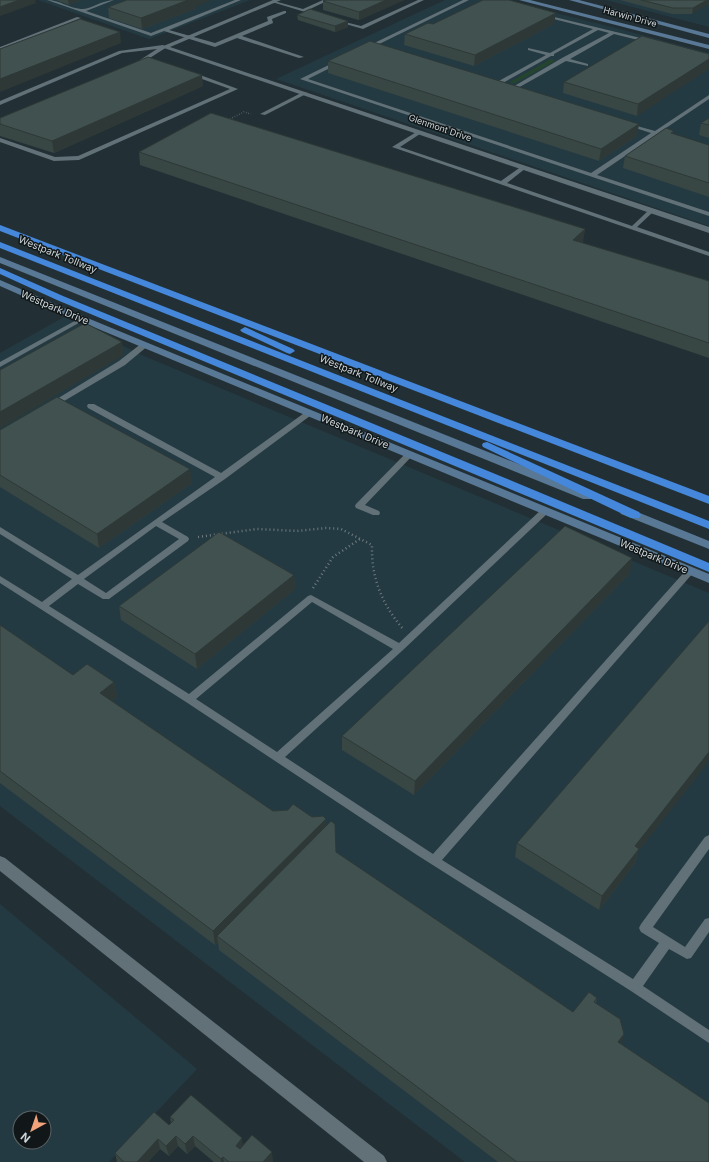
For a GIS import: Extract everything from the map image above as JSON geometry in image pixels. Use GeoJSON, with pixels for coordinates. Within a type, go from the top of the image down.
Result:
{"type":"FeatureCollection","features":[{"type":"Feature","properties":{"kind":"highway","name":"Westpark Tollway"},"geometry":{"type":"LineString","coordinates":[[0,228],[709,500]]}},
{"type":"Feature","properties":{"kind":"highway","name":"Westpark Tollway"},"geometry":{"type":"LineString","coordinates":[[0,244],[709,525]]}},
{"type":"Feature","properties":{"kind":"highway"},"geometry":{"type":"LineString","coordinates":[[0,271],[60,298],[709,568]]}},
{"type":"Feature","properties":{"kind":"highway"},"geometry":{"type":"LineString","coordinates":[[168,293],[635,515]]}},
{"type":"Feature","properties":{"kind":"main road","name":"Harwin Drive"},"geometry":{"type":"LineString","coordinates":[[522,0],[709,47]]}},
{"type":"Feature","properties":{"kind":"main road","name":"Harwin Drive"},"geometry":{"type":"LineString","coordinates":[[572,0],[709,36]]}},
{"type":"Feature","properties":{"kind":"main road"},"geometry":{"type":"LineString","coordinates":[[0,260],[709,545]]}},
{"type":"Feature","properties":{"kind":"main road","name":"Westpark Drive"},"geometry":{"type":"LineString","coordinates":[[0,283],[82,319],[709,579]]}},
{"type":"Feature","properties":{"kind":"street"},"geometry":{"type":"LineString","coordinates":[[164,47],[276,1]]}},
{"type":"Feature","properties":{"kind":"street","name":"Glenmont Drive"},"geometry":{"type":"LineString","coordinates":[[164,47],[709,230]]}},
{"type":"Feature","properties":{"kind":"street"},"geometry":{"type":"LineString","coordinates":[[0,862],[378,1162]]}},
{"type":"Feature","properties":{"kind":"lane"},"geometry":{"type":"LineString","coordinates":[[49,0],[151,35],[239,0]]}},
{"type":"Feature","properties":{"kind":"lane"},"geometry":{"type":"LineString","coordinates":[[82,11],[112,0]]}},
{"type":"Feature","properties":{"kind":"lane"},"geometry":{"type":"LineString","coordinates":[[303,11],[327,0]]}},
{"type":"Feature","properties":{"kind":"lane"},"geometry":{"type":"LineString","coordinates":[[332,20],[361,28],[422,0]]}},
{"type":"Feature","properties":{"kind":"lane"},"geometry":{"type":"LineString","coordinates":[[362,51],[467,0]]}},
{"type":"Feature","properties":{"kind":"lane"},"geometry":{"type":"LineString","coordinates":[[276,1],[318,15]]}},
{"type":"Feature","properties":{"kind":"lane"},"geometry":{"type":"LineString","coordinates":[[165,30],[215,45],[271,22],[269,18],[284,12]]}},
{"type":"Feature","properties":{"kind":"lane"},"geometry":{"type":"LineString","coordinates":[[538,14],[657,43]]}},
{"type":"Feature","properties":{"kind":"lane"},"geometry":{"type":"LineString","coordinates":[[0,49],[79,18]]}},
{"type":"Feature","properties":{"kind":"lane"},"geometry":{"type":"LineString","coordinates":[[499,83],[598,28]]}},
{"type":"Feature","properties":{"kind":"lane"},"geometry":{"type":"LineString","coordinates":[[514,88],[614,32]]}},
{"type":"Feature","properties":{"kind":"lane"},"geometry":{"type":"LineString","coordinates":[[237,36],[301,57]]}},
{"type":"Feature","properties":{"kind":"lane"},"geometry":{"type":"LineString","coordinates":[[375,44],[382,47]]}},
{"type":"Feature","properties":{"kind":"lane"},"geometry":{"type":"LineString","coordinates":[[134,64],[148,58],[164,47]]}},
{"type":"Feature","properties":{"kind":"lane"},"geometry":{"type":"LineString","coordinates":[[0,103],[121,52],[164,47]]}},
{"type":"Feature","properties":{"kind":"lane"},"geometry":{"type":"LineString","coordinates":[[530,49],[586,65]]}},
{"type":"Feature","properties":{"kind":"lane"},"geometry":{"type":"LineString","coordinates":[[148,58],[156,60]]}},
{"type":"Feature","properties":{"kind":"lane"},"geometry":{"type":"LineString","coordinates":[[342,60],[303,79],[709,214]]}},
{"type":"Feature","properties":{"kind":"lane"},"geometry":{"type":"LineString","coordinates":[[0,140],[54,159],[79,158],[235,89],[184,71]]}},
{"type":"Feature","properties":{"kind":"lane"},"geometry":{"type":"LineString","coordinates":[[492,81],[521,90]]}},
{"type":"Feature","properties":{"kind":"lane"},"geometry":{"type":"LineString","coordinates":[[263,114],[305,94]]}},
{"type":"Feature","properties":{"kind":"lane"},"geometry":{"type":"LineString","coordinates":[[592,175],[709,97]]}},
{"type":"Feature","properties":{"kind":"lane"},"geometry":{"type":"LineString","coordinates":[[625,123],[678,140]]}},
{"type":"Feature","properties":{"kind":"lane"},"geometry":{"type":"LineString","coordinates":[[420,132],[394,147],[709,254]]}},
{"type":"Feature","properties":{"kind":"lane"},"geometry":{"type":"LineString","coordinates":[[503,183],[524,167]]}},
{"type":"Feature","properties":{"kind":"lane"},"geometry":{"type":"LineString","coordinates":[[633,228],[651,211]]}},
{"type":"Feature","properties":{"kind":"lane"},"geometry":{"type":"LineString","coordinates":[[0,365],[82,319]]}},
{"type":"Feature","properties":{"kind":"lane"},"geometry":{"type":"LineString","coordinates":[[41,412],[122,362],[145,345]]}},
{"type":"Feature","properties":{"kind":"lane"},"geometry":{"type":"LineString","coordinates":[[91,406],[222,477]]}},
{"type":"Feature","properties":{"kind":"lane"},"geometry":{"type":"LineString","coordinates":[[43,606],[78,579],[310,413]]}},
{"type":"Feature","properties":{"kind":"lane"},"geometry":{"type":"LineString","coordinates":[[376,513],[359,506],[410,454]]}},
{"type":"Feature","properties":{"kind":"lane"},"geometry":{"type":"LineString","coordinates":[[277,758],[411,638],[545,511]]}},
{"type":"Feature","properties":{"kind":"lane"},"geometry":{"type":"LineString","coordinates":[[0,530],[106,596],[185,539],[156,523]]}},
{"type":"Feature","properties":{"kind":"lane"},"geometry":{"type":"LineString","coordinates":[[435,860],[690,571]]}},
{"type":"Feature","properties":{"kind":"lane"},"geometry":{"type":"LineString","coordinates":[[0,579],[147,674],[189,699],[435,860],[635,987],[709,1037]]}},
{"type":"Feature","properties":{"kind":"lane"},"geometry":{"type":"LineString","coordinates":[[189,699],[311,598],[400,648]]}},
{"type":"Feature","properties":{"kind":"lane"},"geometry":{"type":"LineString","coordinates":[[709,840],[645,928],[687,954],[709,923]]}},
{"type":"Feature","properties":{"kind":"lane"},"geometry":{"type":"LineString","coordinates":[[635,987],[668,942]]}},
{"type":"Feature","properties":{"kind":"path"},"geometry":{"type":"LineString","coordinates":[[227,120],[244,112],[258,117],[263,114]]}},
{"type":"Feature","properties":{"kind":"path"},"geometry":{"type":"LineString","coordinates":[[185,539],[257,529],[341,529],[372,545],[370,560],[377,590],[392,617],[411,638]]}},
{"type":"Feature","properties":{"kind":"path"},"geometry":{"type":"LineString","coordinates":[[311,598],[313,587],[319,581],[328,563],[333,557],[360,539]]}},
{"type":"Feature","properties":{"kind":"shaded area"},"geometry":{"type":"Polygon","coordinates":[[[38,0],[250,0],[149,39],[38,0]]]}},
{"type":"Feature","properties":{"kind":"shaded area"},"geometry":{"type":"Polygon","coordinates":[[[445,0],[503,0],[709,53],[709,226],[276,79],[445,0]]]}},
{"type":"Feature","properties":{"kind":"shaded area"},"geometry":{"type":"Polygon","coordinates":[[[606,0],[709,0],[709,27],[606,0]]]}},
{"type":"Feature","properties":{"kind":"shaded area"},"geometry":{"type":"Polygon","coordinates":[[[64,317],[144,356],[709,593],[709,1162],[465,1162],[0,806],[0,353],[64,317]]]}},
{"type":"Feature","properties":{"kind":"shaded area"},"geometry":{"type":"Polygon","coordinates":[[[0,904],[197,1069],[109,1162],[0,1162],[0,904]]]}},
{"type":"Feature","properties":{"kind":"green space"},"geometry":{"type":"Polygon","coordinates":[[[551,59],[555,61],[515,83],[510,83],[510,82],[551,59]]]}},
{"type":"Feature","properties":{"kind":"building"},"geometry":{"type":"Polygon","coordinates":[[[0,0],[19,0],[0,7],[0,0]]]}},
{"type":"Feature","properties":{"kind":"building"},"geometry":{"type":"Polygon","coordinates":[[[127,0],[188,0],[141,18],[108,7],[127,0]]]}},
{"type":"Feature","properties":{"kind":"building"},"geometry":{"type":"Polygon","coordinates":[[[386,0],[359,12],[323,1],[386,0]]]}},
{"type":"Feature","properties":{"kind":"building"},"geometry":{"type":"Polygon","coordinates":[[[483,0],[509,0],[556,13],[475,55],[405,34],[428,23],[433,24],[483,0]]]}},
{"type":"Feature","properties":{"kind":"building"},"geometry":{"type":"Polygon","coordinates":[[[641,0],[707,0],[693,8],[673,8],[641,0]]]}},
{"type":"Feature","properties":{"kind":"building"},"geometry":{"type":"Polygon","coordinates":[[[310,9],[348,21],[335,26],[297,15],[310,9]]]}},
{"type":"Feature","properties":{"kind":"building"},"geometry":{"type":"Polygon","coordinates":[[[80,19],[120,32],[0,79],[0,49],[80,19]]]}},
{"type":"Feature","properties":{"kind":"building"},"geometry":{"type":"Polygon","coordinates":[[[642,36],[709,54],[709,59],[638,104],[564,82],[642,36]]]}},
{"type":"Feature","properties":{"kind":"building"},"geometry":{"type":"Polygon","coordinates":[[[370,41],[639,124],[601,149],[328,61],[370,41]]]}},
{"type":"Feature","properties":{"kind":"building"},"geometry":{"type":"Polygon","coordinates":[[[148,57],[202,75],[52,141],[0,124],[0,118],[148,57]]]}},
{"type":"Feature","properties":{"kind":"building"},"geometry":{"type":"Polygon","coordinates":[[[211,113],[585,229],[573,240],[709,281],[709,343],[139,152],[211,113]]]}},
{"type":"Feature","properties":{"kind":"building"},"geometry":{"type":"Polygon","coordinates":[[[709,118],[709,125],[701,123],[709,118]]]}},
{"type":"Feature","properties":{"kind":"building"},"geometry":{"type":"Polygon","coordinates":[[[666,128],[674,131],[671,133],[709,145],[709,183],[625,156],[666,128]]]}},
{"type":"Feature","properties":{"kind":"building"},"geometry":{"type":"Polygon","coordinates":[[[85,323],[122,342],[0,412],[0,370],[85,323]]]}},
{"type":"Feature","properties":{"kind":"building"},"geometry":{"type":"Polygon","coordinates":[[[57,397],[190,469],[97,534],[0,475],[0,430],[57,397]]]}},
{"type":"Feature","properties":{"kind":"building"},"geometry":{"type":"Polygon","coordinates":[[[565,526],[632,558],[415,781],[342,736],[565,526]]]}},
{"type":"Feature","properties":{"kind":"building"},"geometry":{"type":"Polygon","coordinates":[[[219,532],[294,575],[195,654],[119,606],[219,532]]]}},
{"type":"Feature","properties":{"kind":"building"},"geometry":{"type":"Polygon","coordinates":[[[709,621],[709,752],[635,846],[639,849],[602,896],[517,843],[709,621]]]}},
{"type":"Feature","properties":{"kind":"building"},"geometry":{"type":"Polygon","coordinates":[[[0,625],[73,675],[87,664],[114,682],[100,693],[273,811],[288,810],[293,804],[312,817],[323,816],[326,819],[213,931],[0,771],[0,625]]]}},
{"type":"Feature","properties":{"kind":"building"},"geometry":{"type":"Polygon","coordinates":[[[331,821],[335,824],[336,852],[573,1012],[589,992],[597,998],[594,1002],[620,1019],[624,1034],[618,1042],[709,1103],[709,1162],[517,1162],[217,936],[331,821]]]}},
{"type":"Feature","properties":{"kind":"building"},"geometry":{"type":"Polygon","coordinates":[[[191,1095],[242,1138],[236,1146],[240,1149],[252,1135],[272,1152],[263,1162],[229,1162],[223,1157],[221,1159],[193,1136],[185,1144],[176,1136],[166,1146],[158,1139],[137,1162],[124,1162],[115,1153],[154,1112],[169,1125],[174,1120],[170,1117],[191,1095]]]}}]}
